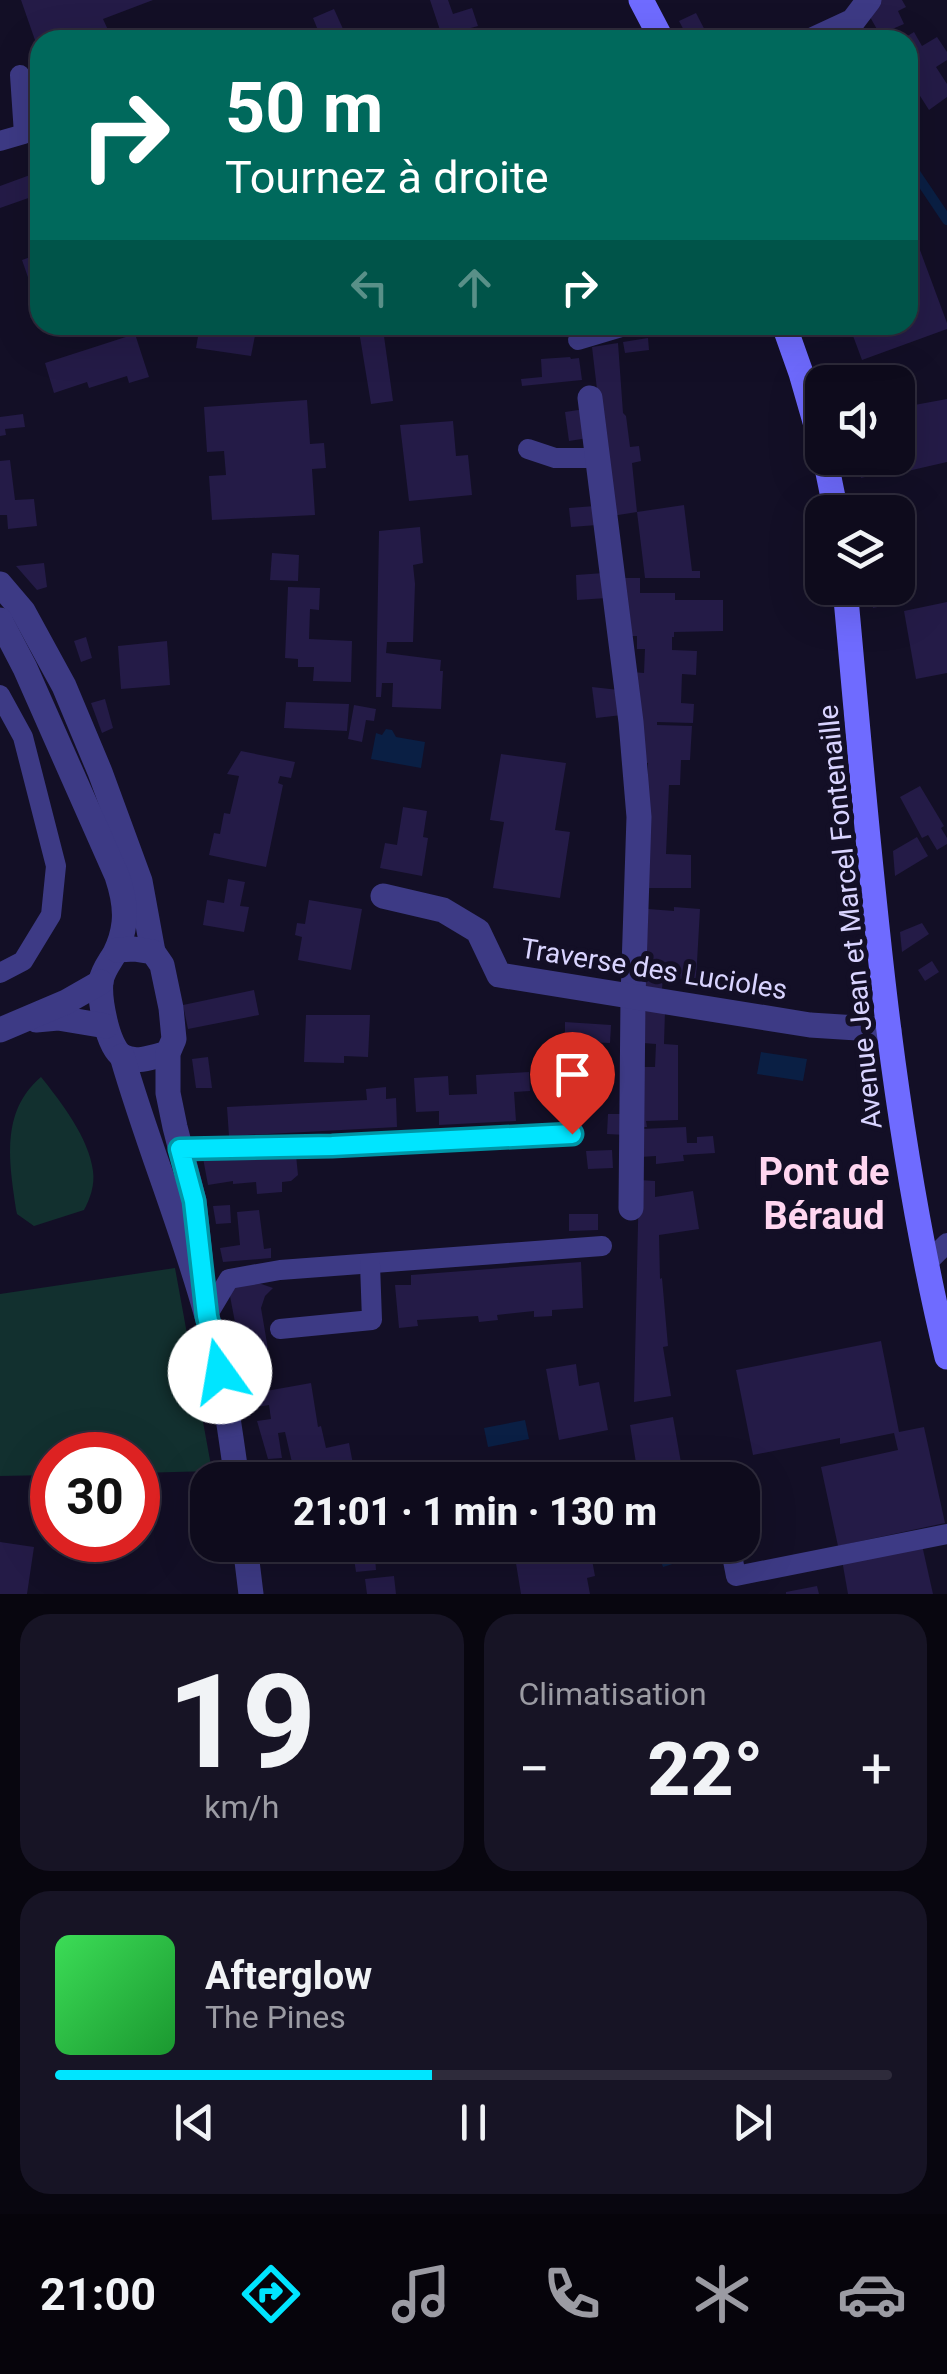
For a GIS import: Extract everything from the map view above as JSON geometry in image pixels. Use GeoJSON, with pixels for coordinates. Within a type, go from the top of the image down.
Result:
{"type":"FeatureCollection","features":[{"type":"Feature","properties":{"kind":"main road"},"geometry":{"type":"LineString","coordinates":[[641,0],[657,30]]}},
{"type":"Feature","properties":{"kind":"main road"},"geometry":{"type":"LineString","coordinates":[[788,335],[805,386]]}},
{"type":"Feature","properties":{"kind":"main road","name":"Avenue Jean et Marcel Fontenaille"},"geometry":{"type":"LineString","coordinates":[[847,605],[889,1030],[910,1176],[926,1264],[941,1303],[947,1356]]}},
{"type":"Feature","properties":{"kind":"street"},"geometry":{"type":"LineString","coordinates":[[832,30],[853,20],[869,0]]}},
{"type":"Feature","properties":{"kind":"street"},"geometry":{"type":"LineString","coordinates":[[590,398],[640,817],[631,1208]]}},
{"type":"Feature","properties":{"kind":"street"},"geometry":{"type":"LineString","coordinates":[[0,584],[23,611],[64,686],[140,881],[153,952],[162,965],[171,1008],[174,1039],[168,1053],[168,1093],[194,1201],[207,1316]]}},
{"type":"Feature","properties":{"kind":"street"},"geometry":{"type":"LineString","coordinates":[[0,620],[25,668],[124,897],[124,922],[117,950],[101,982],[106,1026],[113,1046],[122,1056],[207,1316],[226,1400],[235,1462]]}},
{"type":"Feature","properties":{"kind":"street","name":"Traverse des Lucioles"},"geometry":{"type":"LineString","coordinates":[[383,896],[442,910],[478,932],[499,974],[810,1026],[889,1030]]}},
{"type":"Feature","properties":{"kind":"street"},"geometry":{"type":"LineString","coordinates":[[117,950],[153,952]]}},
{"type":"Feature","properties":{"kind":"street"},"geometry":{"type":"LineString","coordinates":[[8,1026],[66,1002],[101,982]]}},
{"type":"Feature","properties":{"kind":"street"},"geometry":{"type":"LineString","coordinates":[[8,1026],[58,1018],[106,1026]]}},
{"type":"Feature","properties":{"kind":"street"},"geometry":{"type":"LineString","coordinates":[[122,1056],[134,1060],[168,1053]]}},
{"type":"Feature","properties":{"kind":"street"},"geometry":{"type":"LineString","coordinates":[[243,1594],[244,1562]]}},
{"type":"Feature","properties":{"kind":"street"},"geometry":{"type":"LineString","coordinates":[[246,1562],[251,1594]]}},
{"type":"Feature","properties":{"kind":"lane"},"geometry":{"type":"LineString","coordinates":[[0,140],[24,134],[20,75]]}},
{"type":"Feature","properties":{"kind":"lane"},"geometry":{"type":"LineString","coordinates":[[578,340],[594,335]]}},
{"type":"Feature","properties":{"kind":"lane"},"geometry":{"type":"LineString","coordinates":[[528,449],[556,458],[598,458]]}},
{"type":"Feature","properties":{"kind":"lane"},"geometry":{"type":"LineString","coordinates":[[0,695],[23,737],[56,866],[51,915],[22,962],[0,973]]}},
{"type":"Feature","properties":{"kind":"lane"},"geometry":{"type":"LineString","coordinates":[[180,1149],[572,1134]]}},
{"type":"Feature","properties":{"kind":"lane"},"geometry":{"type":"LineString","coordinates":[[926,1264],[947,1243]]}},
{"type":"Feature","properties":{"kind":"lane"},"geometry":{"type":"LineString","coordinates":[[207,1316],[229,1279],[280,1270],[602,1246]]}},
{"type":"Feature","properties":{"kind":"lane"},"geometry":{"type":"LineString","coordinates":[[280,1330],[372,1320],[370,1264]]}},
{"type":"Feature","properties":{"kind":"lane"},"geometry":{"type":"LineString","coordinates":[[733,1562],[736,1576],[947,1534]]}},
{"type":"Feature","properties":{"kind":"green space"},"geometry":{"type":"Polygon","coordinates":[[[41,1077],[80,1133],[93,1181],[84,1210],[34,1226],[17,1214],[10,1157],[13,1122],[19,1106],[41,1077]]]}},
{"type":"Feature","properties":{"kind":"green space"},"geometry":{"type":"Polygon","coordinates":[[[175,1268],[210,1462],[190,1462],[190,1472],[160,1472],[160,1432],[30,1432],[30,1475],[0,1476],[0,1294],[175,1268]]]}},
{"type":"Feature","properties":{"kind":"water"},"geometry":{"type":"Polygon","coordinates":[[[386,729],[396,737],[425,742],[421,768],[371,759],[376,733],[382,735],[386,729]]]}},
{"type":"Feature","properties":{"kind":"water"},"geometry":{"type":"Polygon","coordinates":[[[761,1052],[807,1059],[803,1081],[757,1074],[761,1052]]]}},
{"type":"Feature","properties":{"kind":"water"},"geometry":{"type":"Polygon","coordinates":[[[525,1420],[529,1439],[488,1447],[484,1428],[525,1420]]]}},
{"type":"Feature","properties":{"kind":"building"},"geometry":{"type":"Polygon","coordinates":[[[21,0],[153,0],[103,19],[108,30],[31,30],[21,0]]]}},
{"type":"Feature","properties":{"kind":"building"},"geometry":{"type":"Polygon","coordinates":[[[430,0],[448,0],[453,14],[472,8],[478,26],[440,30],[430,0]]]}},
{"type":"Feature","properties":{"kind":"building"},"geometry":{"type":"Polygon","coordinates":[[[881,0],[902,0],[906,7],[898,11],[904,24],[877,30],[865,8],[881,0]]]}},
{"type":"Feature","properties":{"kind":"building"},"geometry":{"type":"Polygon","coordinates":[[[334,9],[343,30],[318,30],[313,18],[334,9]]]}},
{"type":"Feature","properties":{"kind":"building"},"geometry":{"type":"Polygon","coordinates":[[[696,13],[705,30],[684,30],[679,21],[696,13]]]}},
{"type":"Feature","properties":{"kind":"building"},"geometry":{"type":"Polygon","coordinates":[[[937,37],[947,52],[947,60],[936,67],[947,84],[947,97],[929,110],[918,93],[918,39],[922,46],[937,37]]]}},
{"type":"Feature","properties":{"kind":"building"},"geometry":{"type":"Polygon","coordinates":[[[30,175],[30,197],[0,208],[0,186],[30,175]]]}},
{"type":"Feature","properties":{"kind":"building"},"geometry":{"type":"Polygon","coordinates":[[[918,245],[947,329],[862,360],[853,335],[918,335],[918,245]]]}},
{"type":"Feature","properties":{"kind":"building"},"geometry":{"type":"Polygon","coordinates":[[[30,257],[30,283],[22,260],[30,257]]]}},
{"type":"Feature","properties":{"kind":"building"},"geometry":{"type":"Polygon","coordinates":[[[135,335],[149,377],[129,383],[127,376],[89,388],[87,382],[54,393],[45,363],[135,335]]]}},
{"type":"Feature","properties":{"kind":"building"},"geometry":{"type":"Polygon","coordinates":[[[198,335],[255,335],[251,356],[196,348],[198,335]]]}},
{"type":"Feature","properties":{"kind":"building"},"geometry":{"type":"Polygon","coordinates":[[[360,335],[384,335],[393,401],[371,404],[360,335]]]}},
{"type":"Feature","properties":{"kind":"building"},"geometry":{"type":"Polygon","coordinates":[[[648,338],[649,350],[625,353],[623,342],[648,338]]]}},
{"type":"Feature","properties":{"kind":"building"},"geometry":{"type":"Polygon","coordinates":[[[618,343],[623,413],[630,447],[639,446],[641,461],[632,463],[637,512],[612,516],[592,347],[618,343]]]}},
{"type":"Feature","properties":{"kind":"building"},"geometry":{"type":"Polygon","coordinates":[[[579,358],[582,380],[522,386],[521,379],[542,377],[541,359],[579,358]]]}},
{"type":"Feature","properties":{"kind":"building"},"geometry":{"type":"Polygon","coordinates":[[[947,399],[947,462],[915,469],[915,405],[947,399]]]}},
{"type":"Feature","properties":{"kind":"building"},"geometry":{"type":"Polygon","coordinates":[[[307,400],[310,444],[324,443],[326,468],[312,469],[315,515],[212,520],[209,476],[226,475],[224,451],[207,452],[204,407],[307,400]]]}},
{"type":"Feature","properties":{"kind":"building"},"geometry":{"type":"Polygon","coordinates":[[[585,409],[588,438],[569,441],[565,412],[585,409]]]}},
{"type":"Feature","properties":{"kind":"building"},"geometry":{"type":"Polygon","coordinates":[[[23,414],[25,427],[5,429],[6,435],[0,436],[0,417],[23,414]]]}},
{"type":"Feature","properties":{"kind":"building"},"geometry":{"type":"Polygon","coordinates":[[[453,421],[456,456],[468,455],[472,495],[409,501],[400,425],[453,421]]]}},
{"type":"Feature","properties":{"kind":"building"},"geometry":{"type":"Polygon","coordinates":[[[10,460],[15,500],[34,499],[37,526],[8,529],[7,515],[0,515],[0,461],[10,460]]]}},
{"type":"Feature","properties":{"kind":"building"},"geometry":{"type":"Polygon","coordinates":[[[684,505],[692,571],[700,571],[700,578],[645,578],[637,512],[684,505]]]}},
{"type":"Feature","properties":{"kind":"building"},"geometry":{"type":"Polygon","coordinates":[[[595,506],[597,525],[571,527],[569,508],[595,506]]]}},
{"type":"Feature","properties":{"kind":"building"},"geometry":{"type":"Polygon","coordinates":[[[420,527],[423,563],[413,565],[413,642],[387,642],[386,653],[441,660],[441,709],[392,707],[393,683],[382,683],[381,697],[376,697],[379,531],[420,527]]]}},
{"type":"Feature","properties":{"kind":"building"},"geometry":{"type":"Polygon","coordinates":[[[272,553],[299,555],[298,581],[270,580],[272,553]]]}},
{"type":"Feature","properties":{"kind":"building"},"geometry":{"type":"Polygon","coordinates":[[[44,563],[47,587],[37,590],[16,566],[44,563]]]}},
{"type":"Feature","properties":{"kind":"building"},"geometry":{"type":"Polygon","coordinates":[[[604,573],[607,598],[577,600],[576,575],[604,573]]]}},
{"type":"Feature","properties":{"kind":"building"},"geometry":{"type":"Polygon","coordinates":[[[620,578],[640,578],[640,593],[675,593],[675,600],[723,600],[723,631],[674,632],[672,637],[672,650],[697,651],[696,675],[682,674],[681,703],[694,704],[693,723],[657,722],[692,726],[690,760],[681,760],[680,785],[669,785],[666,854],[691,855],[691,888],[648,888],[648,763],[643,762],[632,672],[644,673],[645,649],[637,649],[637,636],[627,636],[620,578]]]}},
{"type":"Feature","properties":{"kind":"building"},"geometry":{"type":"Polygon","coordinates":[[[288,587],[320,588],[319,610],[310,609],[309,639],[352,641],[351,682],[313,681],[314,667],[298,667],[298,659],[285,658],[288,587]]]}},
{"type":"Feature","properties":{"kind":"building"},"geometry":{"type":"Polygon","coordinates":[[[947,602],[947,673],[916,679],[904,611],[947,602]]]}},
{"type":"Feature","properties":{"kind":"building"},"geometry":{"type":"Polygon","coordinates":[[[86,637],[92,658],[81,662],[74,641],[86,637]]]}},
{"type":"Feature","properties":{"kind":"building"},"geometry":{"type":"Polygon","coordinates":[[[167,641],[170,685],[121,689],[118,646],[167,641]]]}},
{"type":"Feature","properties":{"kind":"building"},"geometry":{"type":"Polygon","coordinates":[[[592,687],[619,690],[622,715],[596,718],[592,687]]]}},
{"type":"Feature","properties":{"kind":"building"},"geometry":{"type":"Polygon","coordinates":[[[105,699],[113,728],[102,733],[91,703],[105,699]]]}},
{"type":"Feature","properties":{"kind":"building"},"geometry":{"type":"Polygon","coordinates":[[[286,702],[349,704],[347,731],[284,728],[286,702]]]}},
{"type":"Feature","properties":{"kind":"building"},"geometry":{"type":"Polygon","coordinates":[[[354,705],[376,709],[374,721],[366,720],[362,742],[348,739],[354,705]]]}},
{"type":"Feature","properties":{"kind":"building"},"geometry":{"type":"Polygon","coordinates":[[[241,751],[295,762],[291,778],[280,776],[278,783],[283,785],[266,867],[209,855],[214,833],[220,834],[224,813],[230,814],[239,776],[227,774],[241,751]]]}},
{"type":"Feature","properties":{"kind":"building"},"geometry":{"type":"Polygon","coordinates":[[[501,754],[566,763],[555,830],[570,832],[560,898],[493,888],[504,822],[490,820],[501,754]]]}},
{"type":"Feature","properties":{"kind":"building"},"geometry":{"type":"Polygon","coordinates":[[[920,786],[944,826],[941,828],[947,844],[937,850],[928,835],[922,838],[900,797],[920,786]]]}},
{"type":"Feature","properties":{"kind":"building"},"geometry":{"type":"Polygon","coordinates":[[[403,807],[427,811],[423,837],[428,838],[422,876],[380,868],[385,843],[397,845],[403,807]]]}},
{"type":"Feature","properties":{"kind":"building"},"geometry":{"type":"Polygon","coordinates":[[[917,837],[928,856],[895,876],[893,851],[917,837]]]}},
{"type":"Feature","properties":{"kind":"building"},"geometry":{"type":"Polygon","coordinates":[[[228,879],[245,882],[240,906],[249,907],[244,932],[203,925],[207,900],[224,903],[228,879]]]}},
{"type":"Feature","properties":{"kind":"building"},"geometry":{"type":"Polygon","coordinates":[[[309,900],[362,909],[351,970],[298,960],[302,937],[295,935],[297,923],[305,924],[309,900]]]}},
{"type":"Feature","properties":{"kind":"building"},"geometry":{"type":"Polygon","coordinates":[[[674,907],[700,909],[696,980],[663,978],[662,989],[645,987],[648,909],[674,911],[674,907]]]}},
{"type":"Feature","properties":{"kind":"building"},"geometry":{"type":"Polygon","coordinates":[[[922,923],[929,934],[902,952],[900,932],[922,923]]]}},
{"type":"Feature","properties":{"kind":"building"},"geometry":{"type":"Polygon","coordinates":[[[932,961],[939,972],[925,981],[918,970],[932,961]]]}},
{"type":"Feature","properties":{"kind":"building"},"geometry":{"type":"Polygon","coordinates":[[[254,990],[259,1015],[188,1029],[183,1005],[254,990]]]}},
{"type":"Feature","properties":{"kind":"building"},"geometry":{"type":"Polygon","coordinates":[[[645,1010],[665,1011],[664,1044],[678,1045],[678,1120],[646,1121],[647,1127],[641,1127],[643,1067],[655,1067],[656,1044],[643,1043],[645,1010]]]}},
{"type":"Feature","properties":{"kind":"building"},"geometry":{"type":"Polygon","coordinates":[[[306,1015],[370,1015],[368,1057],[344,1056],[344,1063],[304,1062],[306,1015]]]}},
{"type":"Feature","properties":{"kind":"building"},"geometry":{"type":"Polygon","coordinates":[[[565,1022],[611,1025],[610,1043],[565,1041],[565,1022]]]}},
{"type":"Feature","properties":{"kind":"building"},"geometry":{"type":"Polygon","coordinates":[[[208,1057],[212,1088],[196,1088],[192,1059],[208,1057]]]}},
{"type":"Feature","properties":{"kind":"building"},"geometry":{"type":"Polygon","coordinates":[[[529,1072],[530,1091],[514,1092],[516,1121],[439,1125],[439,1111],[416,1112],[414,1078],[448,1076],[449,1095],[477,1094],[476,1075],[529,1072]]]}},
{"type":"Feature","properties":{"kind":"building"},"geometry":{"type":"Polygon","coordinates":[[[386,1087],[386,1099],[396,1098],[397,1127],[229,1136],[227,1107],[367,1100],[366,1089],[386,1087]]]}},
{"type":"Feature","properties":{"kind":"building"},"geometry":{"type":"Polygon","coordinates":[[[608,1114],[626,1114],[626,1135],[607,1134],[608,1114]]]}},
{"type":"Feature","properties":{"kind":"building"},"geometry":{"type":"Polygon","coordinates":[[[686,1127],[687,1143],[697,1143],[697,1137],[713,1136],[715,1153],[683,1155],[684,1161],[656,1164],[656,1156],[640,1157],[641,1129],[686,1127]]]}},
{"type":"Feature","properties":{"kind":"building"},"geometry":{"type":"Polygon","coordinates":[[[612,1150],[613,1168],[588,1169],[586,1151],[612,1150]]]}},
{"type":"Feature","properties":{"kind":"building"},"geometry":{"type":"Polygon","coordinates":[[[296,1155],[298,1175],[282,1182],[282,1192],[257,1194],[256,1182],[208,1185],[203,1158],[232,1156],[232,1160],[296,1155]]]}},
{"type":"Feature","properties":{"kind":"building"},"geometry":{"type":"Polygon","coordinates":[[[639,1180],[655,1181],[655,1197],[693,1191],[699,1229],[659,1235],[668,1346],[663,1347],[671,1396],[634,1402],[639,1180]]]}},
{"type":"Feature","properties":{"kind":"building"},"geometry":{"type":"Polygon","coordinates":[[[230,1205],[231,1223],[216,1224],[213,1206],[230,1205]]]}},
{"type":"Feature","properties":{"kind":"building"},"geometry":{"type":"Polygon","coordinates":[[[259,1210],[264,1249],[271,1248],[271,1258],[223,1262],[220,1248],[240,1245],[237,1212],[259,1210]]]}},
{"type":"Feature","properties":{"kind":"building"},"geometry":{"type":"Polygon","coordinates":[[[569,1214],[598,1214],[598,1230],[569,1231],[569,1214]]]}},
{"type":"Feature","properties":{"kind":"building"},"geometry":{"type":"Polygon","coordinates":[[[581,1262],[583,1308],[552,1310],[552,1316],[534,1317],[534,1311],[497,1315],[498,1320],[479,1322],[478,1316],[417,1320],[418,1326],[399,1328],[395,1285],[411,1285],[411,1275],[581,1262]]]}},
{"type":"Feature","properties":{"kind":"building"},"geometry":{"type":"Polygon","coordinates":[[[244,1278],[273,1288],[261,1308],[268,1349],[241,1354],[230,1296],[233,1287],[244,1278]]]}},
{"type":"Feature","properties":{"kind":"building"},"geometry":{"type":"Polygon","coordinates":[[[881,1341],[899,1432],[924,1427],[945,1523],[838,1546],[821,1467],[898,1450],[894,1433],[840,1444],[840,1438],[753,1455],[736,1370],[881,1341]]]}},
{"type":"Feature","properties":{"kind":"building"},"geometry":{"type":"Polygon","coordinates":[[[576,1364],[579,1386],[599,1382],[608,1430],[559,1440],[546,1369],[576,1364]]]}},
{"type":"Feature","properties":{"kind":"building"},"geometry":{"type":"Polygon","coordinates":[[[311,1383],[318,1427],[321,1426],[326,1448],[349,1443],[353,1462],[292,1462],[285,1432],[278,1433],[282,1458],[268,1459],[257,1421],[271,1419],[269,1405],[257,1407],[255,1393],[311,1383]]]}},
{"type":"Feature","properties":{"kind":"building"},"geometry":{"type":"Polygon","coordinates":[[[673,1417],[681,1462],[636,1462],[630,1425],[673,1417]]]}},
{"type":"Feature","properties":{"kind":"building"},"geometry":{"type":"Polygon","coordinates":[[[0,1542],[30,1546],[27,1594],[0,1594],[0,1542]]]}},
{"type":"Feature","properties":{"kind":"building"},"geometry":{"type":"Polygon","coordinates":[[[922,1545],[933,1594],[848,1594],[842,1560],[922,1545]]]}},
{"type":"Feature","properties":{"kind":"building"},"geometry":{"type":"Polygon","coordinates":[[[355,1562],[375,1562],[376,1570],[356,1572],[355,1562]]]}},
{"type":"Feature","properties":{"kind":"building"},"geometry":{"type":"Polygon","coordinates":[[[516,1562],[592,1562],[595,1576],[587,1578],[590,1594],[521,1594],[516,1562]]]}},
{"type":"Feature","properties":{"kind":"building"},"geometry":{"type":"Polygon","coordinates":[[[394,1576],[396,1594],[367,1594],[365,1579],[394,1576]]]}},
{"type":"Feature","properties":{"kind":"building"},"geometry":{"type":"Polygon","coordinates":[[[817,1586],[819,1594],[786,1594],[786,1592],[817,1586]]]}},
{"type":"Feature","properties":{"kind":"waterway"},"geometry":{"type":"LineString","coordinates":[[918,177],[947,220]]}},
{"type":"Feature","properties":{"kind":"district","name":"Pont de Béraud"},"geometry":{"type":"Point","coordinates":[824,1194]}},
{"type":"Feature","properties":{"kind":"route"},"geometry":{"type":"LineString","coordinates":[[220,1372],[207,1316],[194,1201],[180,1149],[572,1134]]}}]}
